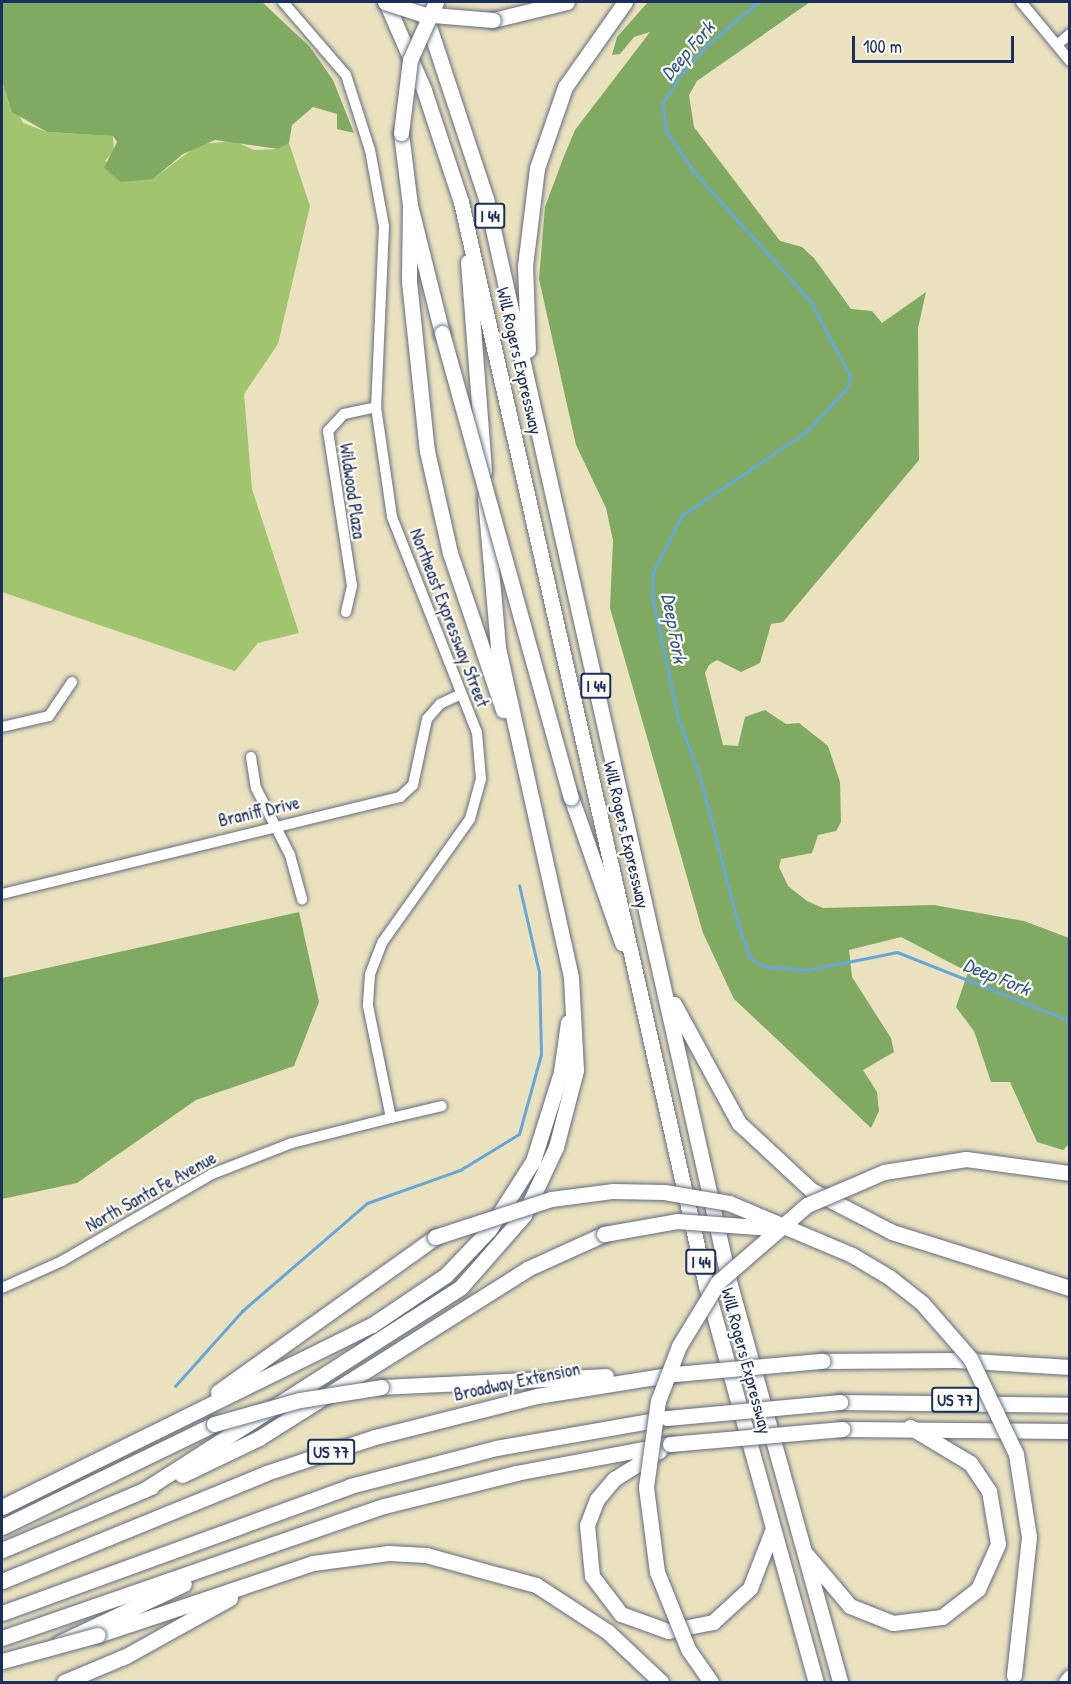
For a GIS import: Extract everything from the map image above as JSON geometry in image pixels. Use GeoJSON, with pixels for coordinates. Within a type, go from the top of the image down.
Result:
{"type":"FeatureCollection","features":[{"type":"Feature","properties":{"kind":"highway"},"geometry":{"type":"LineString","coordinates":[[385,2],[422,14],[493,20],[567,2]]}},
{"type":"Feature","properties":{"kind":"highway","name":"Will Rogers Expressway"},"geometry":{"type":"LineString","coordinates":[[385,2],[424,90],[461,202],[641,990],[706,1286],[772,1531],[816,1683]]}},
{"type":"Feature","properties":{"kind":"highway","name":"Will Rogers Expressway"},"geometry":{"type":"LineString","coordinates":[[421,2],[477,167],[530,392],[740,1324],[840,1683]]}},
{"type":"Feature","properties":{"kind":"highway"},"geometry":{"type":"LineString","coordinates":[[436,2],[410,60],[401,133],[411,206],[442,333],[571,797],[641,990]]}},
{"type":"Feature","properties":{"kind":"highway"},"geometry":{"type":"LineString","coordinates":[[530,392],[525,266],[537,168],[565,87],[625,2]]}},
{"type":"Feature","properties":{"kind":"highway"},"geometry":{"type":"LineString","coordinates":[[144,1490],[439,1304],[504,1242],[538,1191],[566,1117],[576,1070],[571,977],[519,752],[491,599],[481,384],[461,202]]}},
{"type":"Feature","properties":{"kind":"highway"},"geometry":{"type":"LineString","coordinates":[[411,206],[409,281],[427,451],[450,553],[519,752]]}},
{"type":"Feature","properties":{"kind":"highway"},"geometry":{"type":"LineString","coordinates":[[2,1507],[201,1406],[372,1325],[419,1296],[468,1256],[523,1180],[545,1130],[561,1072],[571,977]]}},
{"type":"Feature","properties":{"kind":"highway"},"geometry":{"type":"LineString","coordinates":[[662,980],[722,1100],[790,1175],[868,1222],[1066,1287]]}},
{"type":"Feature","properties":{"kind":"highway"},"geometry":{"type":"LineString","coordinates":[[711,1683],[688,1649],[660,1582],[646,1487],[658,1401],[679,1347],[718,1281],[807,1205],[884,1172],[966,1159],[1070,1173]]}},
{"type":"Feature","properties":{"kind":"highway"},"geometry":{"type":"LineString","coordinates":[[201,1406],[435,1237],[532,1203],[613,1191],[729,1203],[852,1255],[922,1303],[970,1358],[998,1407],[1016,1454],[1029,1537],[1013,1679]]}},
{"type":"Feature","properties":{"kind":"highway"},"geometry":{"type":"LineString","coordinates":[[2,1550],[259,1438],[527,1269],[604,1234],[706,1220],[814,1239]]}},
{"type":"Feature","properties":{"kind":"highway","name":"Broadway Extension"},"geometry":{"type":"LineString","coordinates":[[2,1581],[266,1473],[375,1437],[537,1396],[675,1374],[822,1361],[955,1360],[1070,1367]]}},
{"type":"Feature","properties":{"kind":"highway"},"geometry":{"type":"LineString","coordinates":[[2,1527],[214,1424],[300,1400],[444,1382],[675,1374]]}},
{"type":"Feature","properties":{"kind":"highway","name":"US 77"},"geometry":{"type":"LineString","coordinates":[[2,1613],[360,1484],[496,1448],[667,1418],[840,1402],[1070,1405]]}},
{"type":"Feature","properties":{"kind":"highway"},"geometry":{"type":"LineString","coordinates":[[801,1547],[840,1598],[877,1620],[926,1622],[955,1609],[978,1589],[998,1544],[989,1491],[970,1463],[910,1427]]}},
{"type":"Feature","properties":{"kind":"highway"},"geometry":{"type":"LineString","coordinates":[[2,1638],[255,1548],[446,1490],[670,1444],[842,1429],[910,1427],[1069,1431]]}},
{"type":"Feature","properties":{"kind":"highway"},"geometry":{"type":"LineString","coordinates":[[670,1444],[614,1479],[597,1499],[587,1525],[592,1576],[621,1614],[668,1631],[713,1622],[750,1588],[772,1531]]}},
{"type":"Feature","properties":{"kind":"highway"},"geometry":{"type":"LineString","coordinates":[[2,1669],[255,1548]]}},
{"type":"Feature","properties":{"kind":"highway"},"geometry":{"type":"LineString","coordinates":[[2,1661],[98,1635],[257,1581],[352,1556],[460,1561],[536,1585],[574,1608],[662,1683]]}},
{"type":"Feature","properties":{"kind":"highway"},"geometry":{"type":"LineString","coordinates":[[64,1683],[182,1627],[257,1581]]}},
{"type":"Feature","properties":{"kind":"highway"},"geometry":{"type":"LineString","coordinates":[[1066,1683],[1070,1677]]}},
{"type":"Feature","properties":{"kind":"street","name":"Northeast Expressway Street"},"geometry":{"type":"LineString","coordinates":[[283,2],[346,75],[370,150],[384,226],[376,407],[392,517],[477,733],[481,779],[470,819],[382,943],[370,975],[368,1006],[391,1118]]}},
{"type":"Feature","properties":{"kind":"street"},"geometry":{"type":"LineString","coordinates":[[1021,2],[1070,61]]}},
{"type":"Feature","properties":{"kind":"street"},"geometry":{"type":"LineString","coordinates":[[1058,44],[1070,34]]}},
{"type":"Feature","properties":{"kind":"street","name":"Wildwood Plaza"},"geometry":{"type":"LineString","coordinates":[[346,612],[352,586],[328,431],[344,414],[376,407]]}},
{"type":"Feature","properties":{"kind":"street"},"geometry":{"type":"LineString","coordinates":[[2,727],[49,716],[72,681]]}},
{"type":"Feature","properties":{"kind":"street","name":"Braniff Drive"},"geometry":{"type":"LineString","coordinates":[[2,894],[408,792],[419,769],[427,719],[440,704],[461,694]]}},
{"type":"Feature","properties":{"kind":"street"},"geometry":{"type":"LineString","coordinates":[[251,757],[256,788],[275,824],[302,899]]}},
{"type":"Feature","properties":{"kind":"street"},"geometry":{"type":"LineString","coordinates":[[391,1118],[442,1106]]}},
{"type":"Feature","properties":{"kind":"street","name":"North Santa Fe Avenue"},"geometry":{"type":"LineString","coordinates":[[2,1288],[62,1261],[212,1174],[291,1143],[391,1118]]}},
{"type":"Feature","properties":{"kind":"green space"},"geometry":{"type":"Polygon","coordinates":[[[2,2],[262,2],[310,47],[333,80],[354,133],[337,129],[337,114],[313,107],[292,125],[289,143],[278,149],[215,140],[183,154],[153,179],[121,182],[104,168],[117,142],[113,136],[47,132],[12,112],[2,80],[2,2]]]}},
{"type":"Feature","properties":{"kind":"green space"},"geometry":{"type":"Polygon","coordinates":[[[648,2],[810,2],[697,81],[689,95],[694,127],[780,241],[802,247],[814,258],[851,309],[872,311],[882,323],[926,292],[918,328],[919,460],[783,622],[771,624],[760,663],[741,672],[717,660],[709,665],[705,673],[723,745],[738,746],[745,717],[765,710],[786,724],[799,723],[828,746],[840,782],[841,822],[836,831],[818,835],[812,853],[781,859],[779,867],[788,886],[807,901],[823,908],[934,905],[1024,921],[1069,938],[1070,1143],[1063,1150],[1037,1142],[1010,1082],[991,1082],[974,1031],[956,1007],[968,972],[901,937],[849,950],[852,977],[891,1038],[894,1052],[863,1070],[877,1092],[879,1111],[871,1128],[734,999],[703,933],[610,608],[613,540],[606,508],[576,445],[539,279],[545,207],[564,156],[575,130],[650,32],[634,37],[620,54],[612,55],[617,37],[648,2]]]}},
{"type":"Feature","properties":{"kind":"green space"},"geometry":{"type":"Polygon","coordinates":[[[2,80],[23,123],[47,132],[113,136],[114,151],[105,161],[153,179],[199,144],[234,141],[254,150],[278,149],[289,143],[310,206],[278,344],[244,394],[252,489],[299,633],[258,643],[235,671],[2,592],[2,80]]]}},
{"type":"Feature","properties":{"kind":"green space"},"geometry":{"type":"Polygon","coordinates":[[[299,912],[319,1002],[294,1066],[196,1100],[77,1183],[2,1199],[2,978],[299,912]]]}},
{"type":"Feature","properties":{"kind":"waterway","name":"Deep Fork"},"geometry":{"type":"LineString","coordinates":[[758,2],[706,46],[680,76],[662,104],[666,131],[694,172],[810,301],[850,376],[847,388],[806,432],[682,515],[653,572],[652,597],[678,718],[700,777],[738,924],[750,958],[763,966],[807,970],[897,952],[1070,1021]]}},
{"type":"Feature","properties":{"kind":"waterway"},"geometry":{"type":"LineString","coordinates":[[175,1386],[242,1311],[367,1203],[460,1170],[519,1134],[541,1054],[539,972],[519,885]]}}]}
